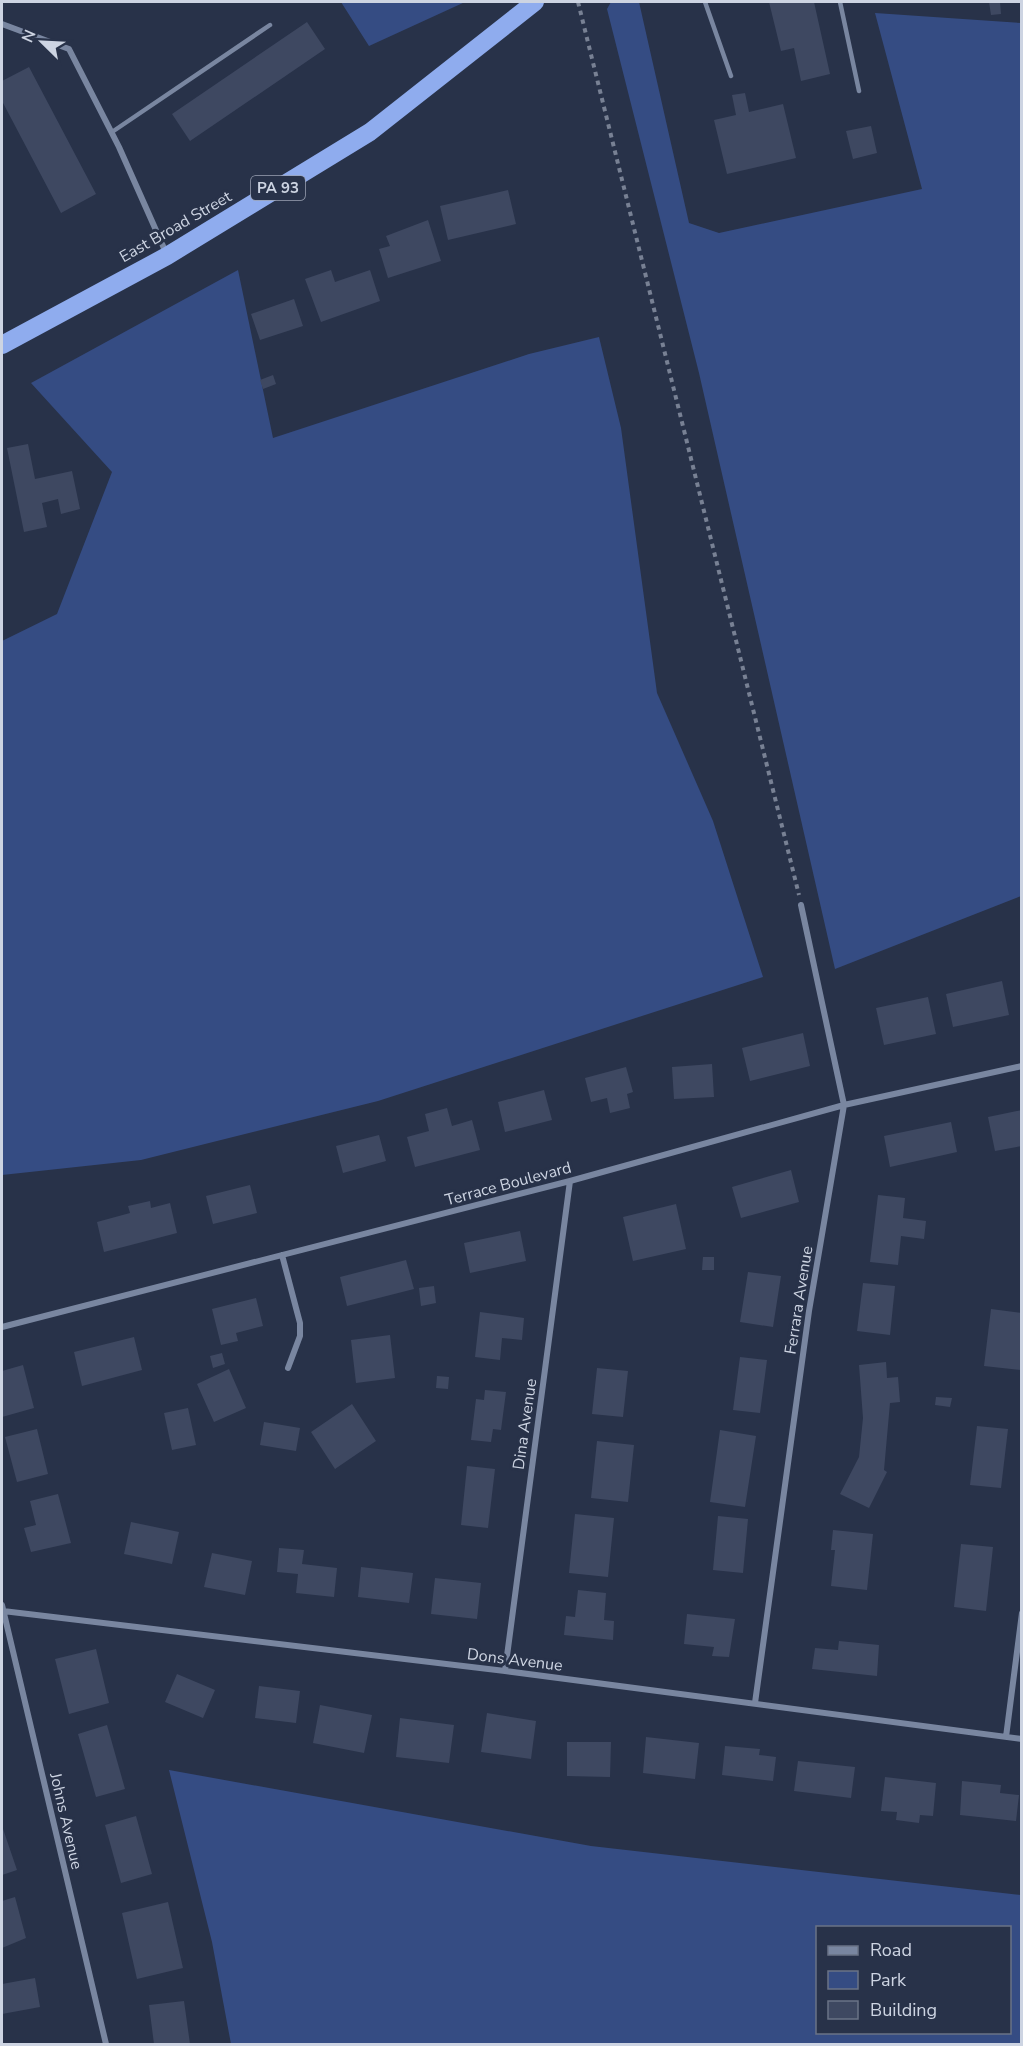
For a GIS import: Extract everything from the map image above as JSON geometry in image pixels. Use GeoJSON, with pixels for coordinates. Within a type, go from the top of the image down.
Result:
{"type":"FeatureCollection","features":[{"type":"Feature","properties":{"kind":"highway","name":"East Broad Street"},"geometry":{"type":"LineString","coordinates":[[2,345],[167,256],[370,132],[535,2]]}},
{"type":"Feature","properties":{"kind":"street"},"geometry":{"type":"LineString","coordinates":[[2,24],[69,49],[112,132],[167,256]]}},
{"type":"Feature","properties":{"kind":"street","name":"Ferrara Avenue"},"geometry":{"type":"LineString","coordinates":[[755,1703],[809,1311],[844,1105],[801,905]]}},
{"type":"Feature","properties":{"kind":"street","name":"Terrace Boulevard"},"geometry":{"type":"LineString","coordinates":[[2,1327],[570,1181],[844,1105],[1022,1066]]}},
{"type":"Feature","properties":{"kind":"street","name":"Dina Avenue"},"geometry":{"type":"LineString","coordinates":[[504,1671],[570,1181]]}},
{"type":"Feature","properties":{"kind":"street"},"geometry":{"type":"LineString","coordinates":[[282,1255],[300,1323],[300,1336],[288,1368]]}},
{"type":"Feature","properties":{"kind":"street","name":"Dons Avenue"},"geometry":{"type":"LineString","coordinates":[[2,1608],[1022,1739]]}},
{"type":"Feature","properties":{"kind":"street","name":"Johns Avenue"},"geometry":{"type":"LineString","coordinates":[[2,1608],[106,2044]]}},
{"type":"Feature","properties":{"kind":"street"},"geometry":{"type":"LineString","coordinates":[[1006,1737],[1022,1613]]}},
{"type":"Feature","properties":{"kind":"lane"},"geometry":{"type":"LineString","coordinates":[[705,2],[731,76]]}},
{"type":"Feature","properties":{"kind":"lane"},"geometry":{"type":"LineString","coordinates":[[840,2],[859,91]]}},
{"type":"Feature","properties":{"kind":"lane"},"geometry":{"type":"LineString","coordinates":[[112,132],[270,25]]}},
{"type":"Feature","properties":{"kind":"path"},"geometry":{"type":"LineString","coordinates":[[578,2],[801,905]]}},
{"type":"Feature","properties":{"kind":"green space"},"geometry":{"type":"Polygon","coordinates":[[[341,2],[465,2],[369,46],[341,2]]]}},
{"type":"Feature","properties":{"kind":"green space"},"geometry":{"type":"Polygon","coordinates":[[[611,2],[639,2],[689,223],[719,233],[922,189],[875,13],[1021,23],[1021,896],[835,969],[699,373],[607,9],[611,2]]]}},
{"type":"Feature","properties":{"kind":"green space"},"geometry":{"type":"Polygon","coordinates":[[[238,270],[273,438],[529,354],[599,337],[621,428],[657,693],[713,821],[763,977],[378,1101],[141,1160],[2,1175],[2,641],[57,614],[112,472],[31,383],[238,270]]]}},
{"type":"Feature","properties":{"kind":"green space"},"geometry":{"type":"Polygon","coordinates":[[[169,1770],[591,1846],[1021,1895],[1021,2044],[231,2044],[212,1942],[169,1770]]]}},
{"type":"Feature","properties":{"kind":"building"},"geometry":{"type":"Polygon","coordinates":[[[769,2],[814,2],[830,74],[801,81],[794,48],[781,51],[769,2]]]}},
{"type":"Feature","properties":{"kind":"building"},"geometry":{"type":"Polygon","coordinates":[[[989,2],[1000,2],[1001,14],[991,15],[989,2]]]}},
{"type":"Feature","properties":{"kind":"building"},"geometry":{"type":"Polygon","coordinates":[[[307,22],[325,49],[190,141],[172,114],[307,22]]]}},
{"type":"Feature","properties":{"kind":"building"},"geometry":{"type":"Polygon","coordinates":[[[29,67],[96,194],[61,213],[2,101],[2,81],[29,67]]]}},
{"type":"Feature","properties":{"kind":"building"},"geometry":{"type":"Polygon","coordinates":[[[745,93],[749,112],[783,104],[796,158],[727,174],[714,120],[736,115],[732,95],[745,93]]]}},
{"type":"Feature","properties":{"kind":"building"},"geometry":{"type":"Polygon","coordinates":[[[871,126],[877,153],[853,159],[846,131],[871,126]]]}},
{"type":"Feature","properties":{"kind":"building"},"geometry":{"type":"Polygon","coordinates":[[[508,190],[516,224],[448,240],[440,206],[508,190]]]}},
{"type":"Feature","properties":{"kind":"building"},"geometry":{"type":"Polygon","coordinates":[[[428,220],[441,261],[388,278],[379,249],[390,246],[386,236],[428,220]]]}},
{"type":"Feature","properties":{"kind":"building"},"geometry":{"type":"Polygon","coordinates":[[[331,270],[335,282],[370,270],[380,301],[321,322],[305,279],[331,270]]]}},
{"type":"Feature","properties":{"kind":"building"},"geometry":{"type":"Polygon","coordinates":[[[294,299],[303,326],[260,340],[251,314],[294,299]]]}},
{"type":"Feature","properties":{"kind":"building"},"geometry":{"type":"Polygon","coordinates":[[[273,375],[276,384],[263,389],[260,380],[273,375]]]}},
{"type":"Feature","properties":{"kind":"building"},"geometry":{"type":"Polygon","coordinates":[[[28,444],[35,479],[72,471],[80,509],[61,514],[58,499],[42,503],[47,527],[24,532],[7,448],[28,444]]]}},
{"type":"Feature","properties":{"kind":"building"},"geometry":{"type":"Polygon","coordinates":[[[1002,981],[1009,1015],[953,1027],[946,994],[1002,981]]]}},
{"type":"Feature","properties":{"kind":"building"},"geometry":{"type":"Polygon","coordinates":[[[928,997],[936,1034],[884,1045],[876,1008],[928,997]]]}},
{"type":"Feature","properties":{"kind":"building"},"geometry":{"type":"Polygon","coordinates":[[[803,1033],[810,1066],[750,1081],[742,1048],[803,1033]]]}},
{"type":"Feature","properties":{"kind":"building"},"geometry":{"type":"Polygon","coordinates":[[[712,1064],[714,1097],[674,1099],[672,1067],[712,1064]]]}},
{"type":"Feature","properties":{"kind":"building"},"geometry":{"type":"Polygon","coordinates":[[[626,1067],[633,1092],[627,1094],[630,1108],[610,1113],[607,1098],[591,1102],[585,1078],[626,1067]]]}},
{"type":"Feature","properties":{"kind":"building"},"geometry":{"type":"Polygon","coordinates":[[[544,1090],[552,1120],[505,1132],[498,1102],[544,1090]]]}},
{"type":"Feature","properties":{"kind":"building"},"geometry":{"type":"Polygon","coordinates":[[[447,1108],[452,1126],[472,1120],[480,1150],[415,1167],[407,1137],[429,1131],[425,1114],[447,1108]]]}},
{"type":"Feature","properties":{"kind":"building"},"geometry":{"type":"Polygon","coordinates":[[[1022,1110],[1022,1146],[995,1151],[988,1117],[1022,1110]]]}},
{"type":"Feature","properties":{"kind":"building"},"geometry":{"type":"Polygon","coordinates":[[[951,1122],[957,1152],[890,1167],[884,1136],[951,1122]]]}},
{"type":"Feature","properties":{"kind":"building"},"geometry":{"type":"Polygon","coordinates":[[[379,1135],[386,1161],[343,1173],[336,1146],[379,1135]]]}},
{"type":"Feature","properties":{"kind":"building"},"geometry":{"type":"Polygon","coordinates":[[[791,1170],[799,1202],[741,1218],[732,1187],[791,1170]]]}},
{"type":"Feature","properties":{"kind":"building"},"geometry":{"type":"Polygon","coordinates":[[[250,1185],[257,1213],[213,1224],[206,1196],[250,1185]]]}},
{"type":"Feature","properties":{"kind":"building"},"geometry":{"type":"Polygon","coordinates":[[[878,1195],[905,1198],[903,1218],[926,1221],[924,1239],[901,1236],[898,1265],[870,1262],[878,1195]]]}},
{"type":"Feature","properties":{"kind":"building"},"geometry":{"type":"Polygon","coordinates":[[[150,1201],[151,1208],[170,1203],[177,1233],[104,1252],[97,1222],[130,1213],[128,1206],[150,1201]]]}},
{"type":"Feature","properties":{"kind":"building"},"geometry":{"type":"Polygon","coordinates":[[[676,1204],[686,1249],[633,1261],[623,1217],[676,1204]]]}},
{"type":"Feature","properties":{"kind":"building"},"geometry":{"type":"Polygon","coordinates":[[[520,1231],[526,1261],[470,1273],[464,1243],[520,1231]]]}},
{"type":"Feature","properties":{"kind":"building"},"geometry":{"type":"Polygon","coordinates":[[[703,1257],[714,1257],[714,1270],[702,1270],[703,1257]]]}},
{"type":"Feature","properties":{"kind":"building"},"geometry":{"type":"Polygon","coordinates":[[[406,1260],[414,1289],[347,1306],[340,1277],[406,1260]]]}},
{"type":"Feature","properties":{"kind":"building"},"geometry":{"type":"Polygon","coordinates":[[[748,1272],[781,1276],[773,1327],[740,1322],[748,1272]]]}},
{"type":"Feature","properties":{"kind":"building"},"geometry":{"type":"Polygon","coordinates":[[[863,1283],[895,1286],[890,1335],[857,1331],[863,1283]]]}},
{"type":"Feature","properties":{"kind":"building"},"geometry":{"type":"Polygon","coordinates":[[[434,1286],[436,1303],[421,1306],[419,1288],[434,1286]]]}},
{"type":"Feature","properties":{"kind":"building"},"geometry":{"type":"Polygon","coordinates":[[[256,1298],[263,1326],[236,1333],[238,1341],[221,1345],[212,1309],[256,1298]]]}},
{"type":"Feature","properties":{"kind":"building"},"geometry":{"type":"Polygon","coordinates":[[[991,1309],[1022,1313],[1021,1370],[984,1366],[991,1309]]]}},
{"type":"Feature","properties":{"kind":"building"},"geometry":{"type":"Polygon","coordinates":[[[480,1312],[524,1318],[522,1340],[502,1338],[500,1360],[475,1357],[480,1312]]]}},
{"type":"Feature","properties":{"kind":"building"},"geometry":{"type":"Polygon","coordinates":[[[390,1335],[395,1378],[356,1383],[351,1340],[390,1335]]]}},
{"type":"Feature","properties":{"kind":"building"},"geometry":{"type":"Polygon","coordinates":[[[134,1337],[142,1370],[82,1386],[74,1352],[134,1337]]]}},
{"type":"Feature","properties":{"kind":"building"},"geometry":{"type":"Polygon","coordinates":[[[222,1353],[225,1364],[213,1368],[210,1356],[222,1353]]]}},
{"type":"Feature","properties":{"kind":"building"},"geometry":{"type":"Polygon","coordinates":[[[740,1357],[767,1360],[760,1413],[733,1410],[740,1357]]]}},
{"type":"Feature","properties":{"kind":"building"},"geometry":{"type":"Polygon","coordinates":[[[886,1362],[887,1378],[898,1377],[900,1402],[890,1403],[884,1470],[887,1472],[869,1508],[840,1494],[859,1457],[863,1418],[859,1365],[886,1362]]]}},
{"type":"Feature","properties":{"kind":"building"},"geometry":{"type":"Polygon","coordinates":[[[23,1365],[34,1408],[2,1417],[2,1371],[23,1365]]]}},
{"type":"Feature","properties":{"kind":"building"},"geometry":{"type":"Polygon","coordinates":[[[597,1368],[628,1371],[623,1417],[592,1414],[597,1368]]]}},
{"type":"Feature","properties":{"kind":"building"},"geometry":{"type":"Polygon","coordinates":[[[229,1369],[246,1408],[214,1422],[197,1384],[229,1369]]]}},
{"type":"Feature","properties":{"kind":"building"},"geometry":{"type":"Polygon","coordinates":[[[437,1376],[449,1377],[448,1389],[436,1388],[437,1376]]]}},
{"type":"Feature","properties":{"kind":"building"},"geometry":{"type":"Polygon","coordinates":[[[485,1390],[506,1392],[501,1430],[493,1429],[491,1442],[471,1440],[476,1399],[484,1400],[485,1390]]]}},
{"type":"Feature","properties":{"kind":"building"},"geometry":{"type":"Polygon","coordinates":[[[936,1397],[952,1398],[950,1407],[935,1405],[936,1397]]]}},
{"type":"Feature","properties":{"kind":"building"},"geometry":{"type":"Polygon","coordinates":[[[352,1404],[376,1441],[335,1469],[311,1432],[352,1404]]]}},
{"type":"Feature","properties":{"kind":"building"},"geometry":{"type":"Polygon","coordinates":[[[188,1408],[196,1445],[172,1450],[164,1413],[188,1408]]]}},
{"type":"Feature","properties":{"kind":"building"},"geometry":{"type":"Polygon","coordinates":[[[264,1422],[300,1428],[296,1451],[260,1445],[264,1422]]]}},
{"type":"Feature","properties":{"kind":"building"},"geometry":{"type":"Polygon","coordinates":[[[977,1426],[1008,1429],[1001,1488],[970,1485],[977,1426]]]}},
{"type":"Feature","properties":{"kind":"building"},"geometry":{"type":"Polygon","coordinates":[[[37,1429],[48,1474],[17,1482],[5,1437],[37,1429]]]}},
{"type":"Feature","properties":{"kind":"building"},"geometry":{"type":"Polygon","coordinates":[[[720,1430],[756,1436],[745,1507],[710,1502],[720,1430]]]}},
{"type":"Feature","properties":{"kind":"building"},"geometry":{"type":"Polygon","coordinates":[[[597,1441],[634,1445],[628,1502],[591,1498],[597,1441]]]}},
{"type":"Feature","properties":{"kind":"building"},"geometry":{"type":"Polygon","coordinates":[[[467,1466],[495,1469],[488,1528],[461,1525],[467,1466]]]}},
{"type":"Feature","properties":{"kind":"building"},"geometry":{"type":"Polygon","coordinates":[[[58,1494],[71,1543],[31,1552],[24,1528],[36,1525],[30,1501],[58,1494]]]}},
{"type":"Feature","properties":{"kind":"building"},"geometry":{"type":"Polygon","coordinates":[[[575,1514],[614,1518],[608,1577],[569,1573],[575,1514]]]}},
{"type":"Feature","properties":{"kind":"building"},"geometry":{"type":"Polygon","coordinates":[[[718,1516],[748,1519],[743,1573],[713,1570],[718,1516]]]}},
{"type":"Feature","properties":{"kind":"building"},"geometry":{"type":"Polygon","coordinates":[[[131,1522],[179,1532],[172,1564],[124,1554],[131,1522]]]}},
{"type":"Feature","properties":{"kind":"building"},"geometry":{"type":"Polygon","coordinates":[[[833,1530],[873,1534],[867,1590],[831,1586],[835,1550],[831,1550],[833,1530]]]}},
{"type":"Feature","properties":{"kind":"building"},"geometry":{"type":"Polygon","coordinates":[[[961,1544],[993,1547],[986,1611],[954,1607],[961,1544]]]}},
{"type":"Feature","properties":{"kind":"building"},"geometry":{"type":"Polygon","coordinates":[[[279,1548],[304,1550],[302,1564],[337,1568],[334,1597],[296,1593],[298,1574],[277,1572],[279,1548]]]}},
{"type":"Feature","properties":{"kind":"building"},"geometry":{"type":"Polygon","coordinates":[[[212,1553],[252,1561],[245,1595],[204,1587],[212,1553]]]}},
{"type":"Feature","properties":{"kind":"building"},"geometry":{"type":"Polygon","coordinates":[[[361,1567],[413,1573],[409,1603],[358,1597],[361,1567]]]}},
{"type":"Feature","properties":{"kind":"building"},"geometry":{"type":"Polygon","coordinates":[[[435,1578],[481,1583],[477,1619],[431,1614],[435,1578]]]}},
{"type":"Feature","properties":{"kind":"building"},"geometry":{"type":"Polygon","coordinates":[[[578,1590],[606,1593],[604,1620],[614,1621],[613,1640],[564,1635],[566,1616],[575,1617],[578,1590]]]}},
{"type":"Feature","properties":{"kind":"building"},"geometry":{"type":"Polygon","coordinates":[[[687,1614],[735,1619],[729,1657],[712,1656],[714,1647],[684,1644],[687,1614]]]}},
{"type":"Feature","properties":{"kind":"building"},"geometry":{"type":"Polygon","coordinates":[[[839,1641],[879,1645],[877,1676],[812,1669],[815,1648],[838,1650],[839,1641]]]}},
{"type":"Feature","properties":{"kind":"building"},"geometry":{"type":"Polygon","coordinates":[[[96,1649],[109,1703],[69,1714],[55,1659],[96,1649]]]}},
{"type":"Feature","properties":{"kind":"building"},"geometry":{"type":"Polygon","coordinates":[[[177,1674],[215,1690],[203,1718],[165,1702],[177,1674]]]}},
{"type":"Feature","properties":{"kind":"building"},"geometry":{"type":"Polygon","coordinates":[[[259,1686],[300,1691],[296,1723],[255,1718],[259,1686]]]}},
{"type":"Feature","properties":{"kind":"building"},"geometry":{"type":"Polygon","coordinates":[[[320,1705],[372,1715],[364,1753],[313,1743],[320,1705]]]}},
{"type":"Feature","properties":{"kind":"building"},"geometry":{"type":"Polygon","coordinates":[[[487,1713],[536,1721],[531,1759],[481,1752],[487,1713]]]}},
{"type":"Feature","properties":{"kind":"building"},"geometry":{"type":"Polygon","coordinates":[[[400,1718],[454,1725],[449,1763],[396,1757],[400,1718]]]}},
{"type":"Feature","properties":{"kind":"building"},"geometry":{"type":"Polygon","coordinates":[[[107,1725],[125,1789],[96,1797],[78,1734],[107,1725]]]}},
{"type":"Feature","properties":{"kind":"building"},"geometry":{"type":"Polygon","coordinates":[[[646,1737],[699,1743],[695,1779],[643,1773],[646,1737]]]}},
{"type":"Feature","properties":{"kind":"building"},"geometry":{"type":"Polygon","coordinates":[[[567,1742],[611,1742],[610,1777],[567,1776],[567,1742]]]}},
{"type":"Feature","properties":{"kind":"building"},"geometry":{"type":"Polygon","coordinates":[[[725,1746],[760,1749],[759,1755],[776,1757],[773,1781],[722,1775],[725,1746]]]}},
{"type":"Feature","properties":{"kind":"building"},"geometry":{"type":"Polygon","coordinates":[[[798,1761],[855,1767],[851,1798],[794,1791],[798,1761]]]}},
{"type":"Feature","properties":{"kind":"building"},"geometry":{"type":"Polygon","coordinates":[[[885,1777],[936,1783],[933,1816],[920,1815],[919,1823],[896,1820],[897,1812],[881,1811],[885,1777]]]}},
{"type":"Feature","properties":{"kind":"building"},"geometry":{"type":"Polygon","coordinates":[[[962,1781],[1001,1785],[1000,1793],[1019,1795],[1016,1821],[960,1815],[962,1781]]]}},
{"type":"Feature","properties":{"kind":"building"},"geometry":{"type":"Polygon","coordinates":[[[136,1816],[152,1874],[121,1883],[105,1825],[136,1816]]]}},
{"type":"Feature","properties":{"kind":"building"},"geometry":{"type":"Polygon","coordinates":[[[2,1826],[17,1870],[2,1875],[2,1826]]]}},
{"type":"Feature","properties":{"kind":"building"},"geometry":{"type":"Polygon","coordinates":[[[15,1897],[26,1938],[2,1948],[2,1901],[15,1897]]]}},
{"type":"Feature","properties":{"kind":"building"},"geometry":{"type":"Polygon","coordinates":[[[168,1902],[183,1968],[137,1979],[122,1913],[168,1902]]]}},
{"type":"Feature","properties":{"kind":"building"},"geometry":{"type":"Polygon","coordinates":[[[35,1978],[40,2007],[2,2014],[2,1984],[35,1978]]]}},
{"type":"Feature","properties":{"kind":"building"},"geometry":{"type":"Polygon","coordinates":[[[184,2001],[190,2044],[154,2044],[149,2005],[184,2001]]]}}]}
